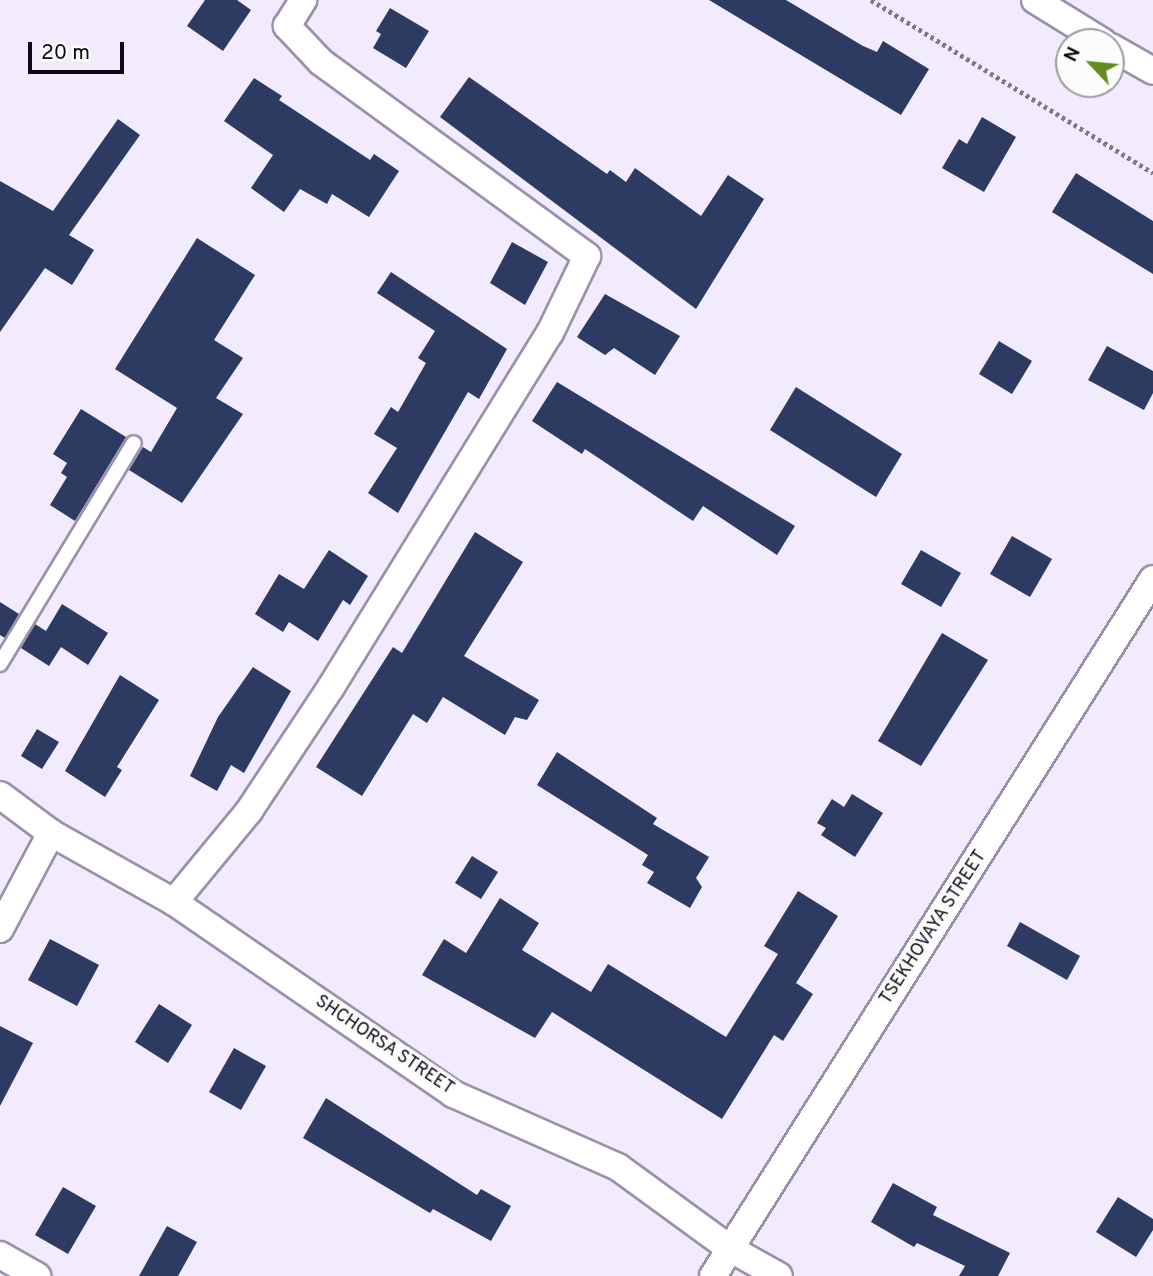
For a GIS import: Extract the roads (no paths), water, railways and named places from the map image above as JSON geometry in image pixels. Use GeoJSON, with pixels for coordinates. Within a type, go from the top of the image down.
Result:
{"type":"FeatureCollection","features":[{"type":"Feature","properties":{"kind":"street"},"geometry":{"type":"LineString","coordinates":[[174,902],[249,811],[331,687],[551,333],[587,256],[321,62],[287,26],[303,0]]}},
{"type":"Feature","properties":{"kind":"street"},"geometry":{"type":"LineString","coordinates":[[1035,0],[1081,28]]}},
{"type":"Feature","properties":{"kind":"street"},"geometry":{"type":"LineString","coordinates":[[1125,55],[1153,71]]}},
{"type":"Feature","properties":{"kind":"street","name":"TSEKHOVAYA STREET"},"geometry":{"type":"LineString","coordinates":[[713,1276],[1153,579]]}},
{"type":"Feature","properties":{"kind":"street","name":"SHCHORSA STREET"},"geometry":{"type":"LineString","coordinates":[[0,795],[51,833],[174,902],[453,1094],[618,1167],[729,1248],[779,1276]]}},
{"type":"Feature","properties":{"kind":"street"},"geometry":{"type":"LineString","coordinates":[[0,929],[51,833]]}},
{"type":"Feature","properties":{"kind":"street"},"geometry":{"type":"LineString","coordinates":[[0,1255],[37,1276]]}},
{"type":"Feature","properties":{"kind":"lane"},"geometry":{"type":"LineString","coordinates":[[0,664],[134,443]]}}]}
